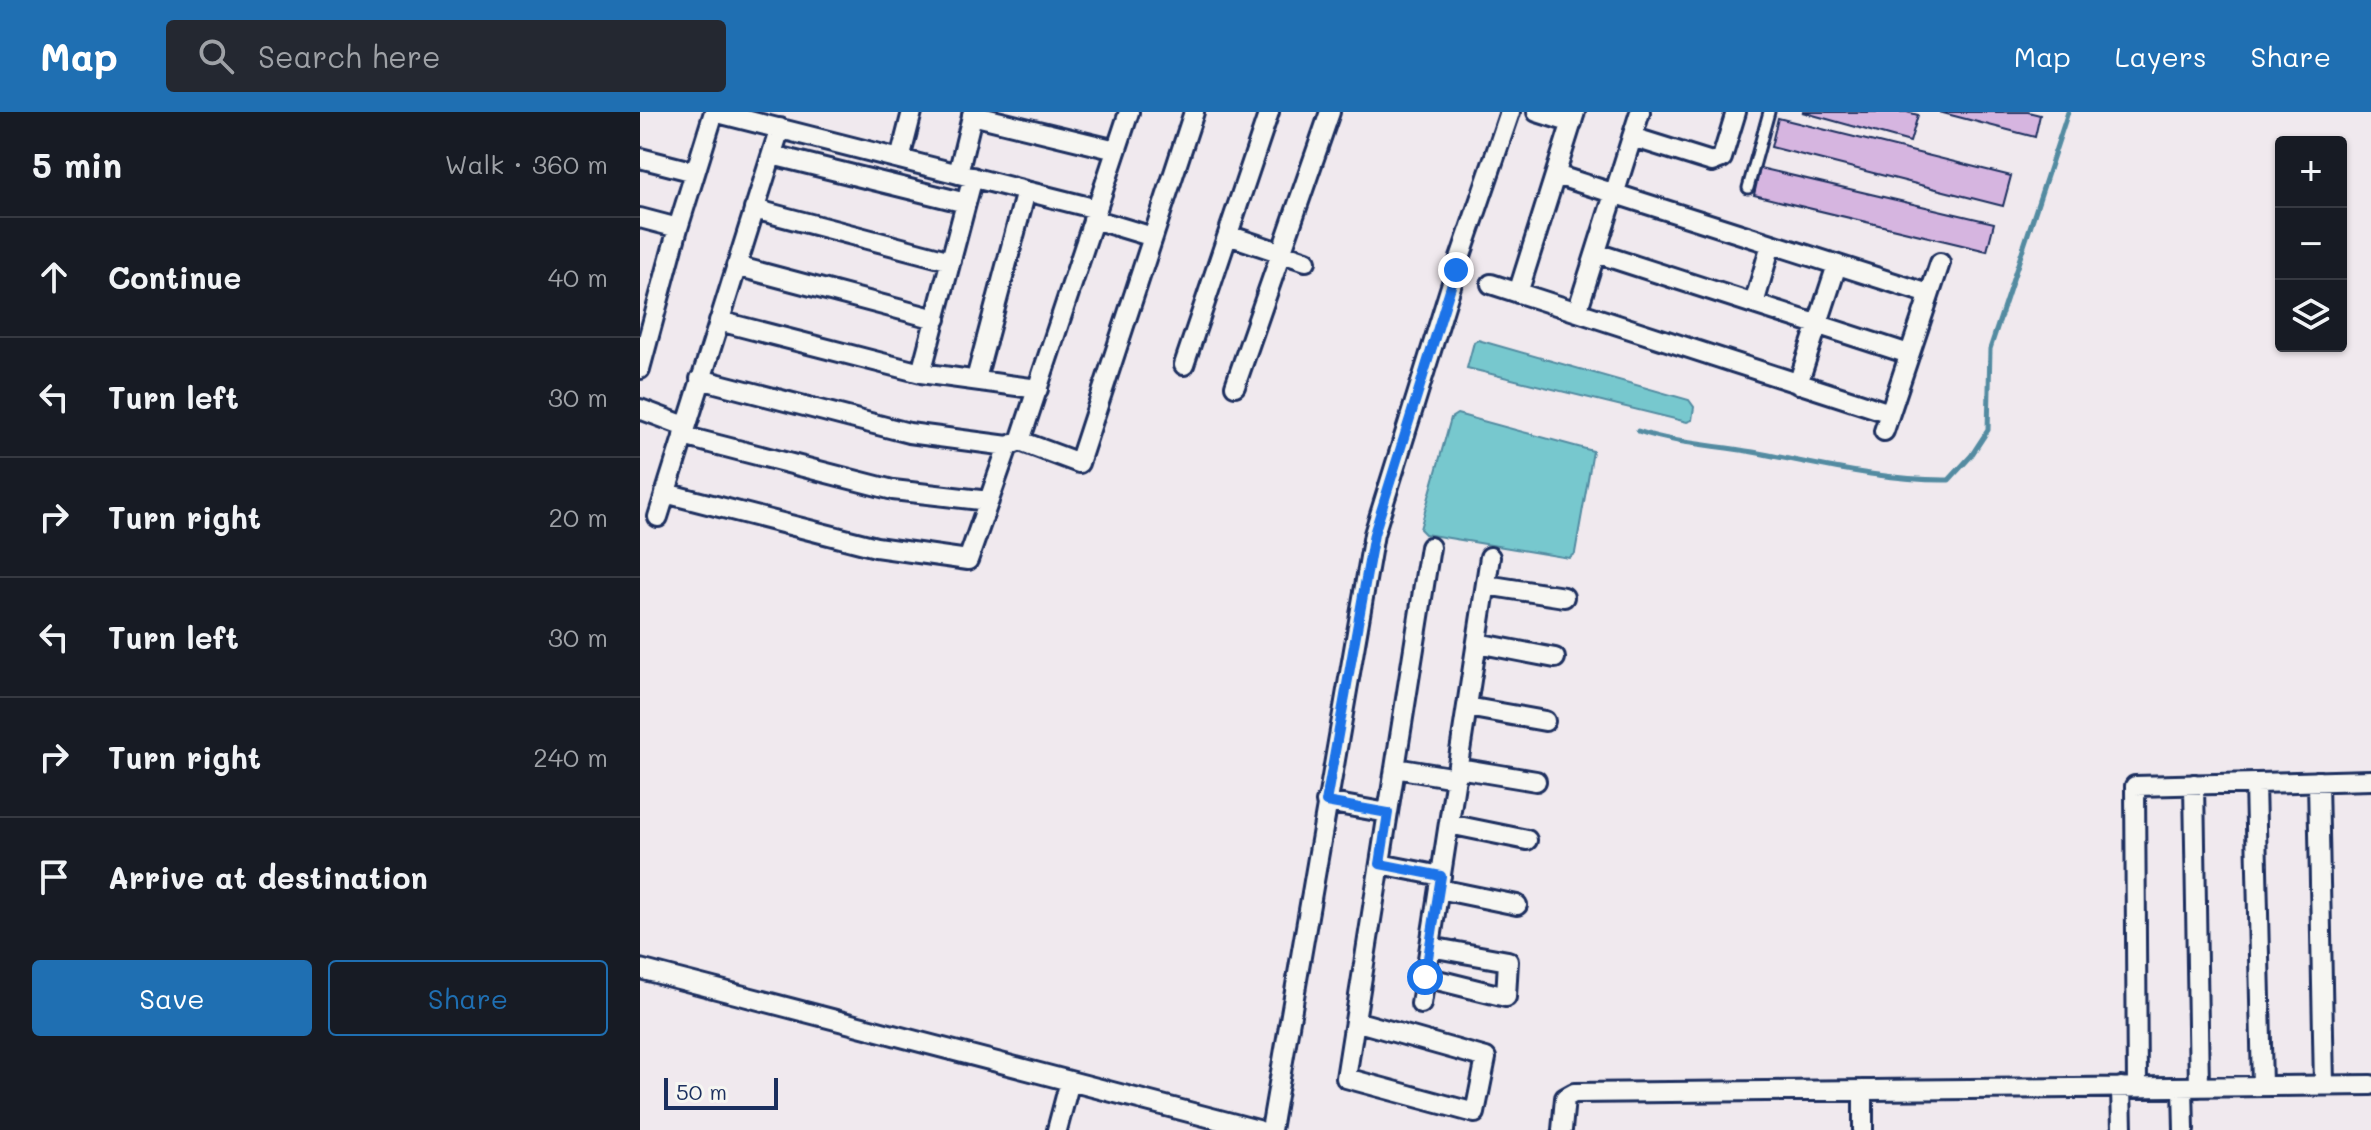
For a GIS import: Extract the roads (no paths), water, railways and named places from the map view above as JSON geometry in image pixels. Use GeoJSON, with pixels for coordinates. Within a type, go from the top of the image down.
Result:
{"type":"FeatureCollection","features":[{"type":"Feature","properties":{"kind":"street"},"geometry":{"type":"LineString","coordinates":[[640,369],[678,228],[714,112],[1026,191],[1153,237]]}},
{"type":"Feature","properties":{"kind":"street"},"geometry":{"type":"LineString","coordinates":[[900,159],[912,112]]}},
{"type":"Feature","properties":{"kind":"street"},"geometry":{"type":"LineString","coordinates":[[665,493],[876,547],[968,560],[989,501],[1038,389],[1129,112]]}},
{"type":"Feature","properties":{"kind":"street"},"geometry":{"type":"LineString","coordinates":[[700,379],[909,433],[1014,443],[1079,463],[1194,112]]}},
{"type":"Feature","properties":{"kind":"street"},"geometry":{"type":"LineString","coordinates":[[1184,365],[1269,112]]}},
{"type":"Feature","properties":{"kind":"street"},"geometry":{"type":"LineString","coordinates":[[1235,386],[1330,112]]}},
{"type":"Feature","properties":{"kind":"street"},"geometry":{"type":"LineString","coordinates":[[1271,1130],[1374,534],[1456,270],[1510,112]]}},
{"type":"Feature","properties":{"kind":"street"},"geometry":{"type":"LineString","coordinates":[[1518,293],[1573,118],[1537,112]]}},
{"type":"Feature","properties":{"kind":"street"},"geometry":{"type":"LineString","coordinates":[[1577,312],[1640,112]]}},
{"type":"Feature","properties":{"kind":"street"},"geometry":{"type":"LineString","coordinates":[[1632,137],[1712,162],[1722,158],[1736,112]]}},
{"type":"Feature","properties":{"kind":"street"},"geometry":{"type":"LineString","coordinates":[[921,373],[966,203],[973,113],[1116,150]]}},
{"type":"Feature","properties":{"kind":"street"},"geometry":{"type":"LineString","coordinates":[[658,517],[780,128]]}},
{"type":"Feature","properties":{"kind":"street"},"geometry":{"type":"LineString","coordinates":[[772,155],[966,203]]}},
{"type":"Feature","properties":{"kind":"street"},"geometry":{"type":"LineString","coordinates":[[640,158],[695,172]]}},
{"type":"Feature","properties":{"kind":"street"},"geometry":{"type":"LineString","coordinates":[[1556,175],[1929,294]]}},
{"type":"Feature","properties":{"kind":"street"},"geometry":{"type":"LineString","coordinates":[[976,379],[1026,191]]}},
{"type":"Feature","properties":{"kind":"street"},"geometry":{"type":"LineString","coordinates":[[754,209],[951,261]]}},
{"type":"Feature","properties":{"kind":"street"},"geometry":{"type":"LineString","coordinates":[[640,218],[678,228]]}},
{"type":"Feature","properties":{"kind":"street"},"geometry":{"type":"LineString","coordinates":[[1228,235],[1306,261]]}},
{"type":"Feature","properties":{"kind":"street"},"geometry":{"type":"LineString","coordinates":[[1754,304],[1771,244]]}},
{"type":"Feature","properties":{"kind":"street"},"geometry":{"type":"LineString","coordinates":[[1596,253],[1909,354]]}},
{"type":"Feature","properties":{"kind":"street"},"geometry":{"type":"LineString","coordinates":[[1491,284],[1798,384],[1887,422],[1940,263]]}},
{"type":"Feature","properties":{"kind":"street"},"geometry":{"type":"LineString","coordinates":[[1798,384],[1837,265]]}},
{"type":"Feature","properties":{"kind":"street"},"geometry":{"type":"LineString","coordinates":[[736,266],[936,319]]}},
{"type":"Feature","properties":{"kind":"street"},"geometry":{"type":"LineString","coordinates":[[719,321],[921,373],[1038,389]]}},
{"type":"Feature","properties":{"kind":"street"},"geometry":{"type":"LineString","coordinates":[[640,409],[684,431],[893,490],[989,501]]}},
{"type":"Feature","properties":{"kind":"street"},"geometry":{"type":"LineString","coordinates":[[1355,1021],[1486,1058],[1475,1113],[1346,1078],[1355,1021],[1380,864],[1430,547]]}},
{"type":"Feature","properties":{"kind":"street"},"geometry":{"type":"LineString","coordinates":[[1421,1004],[1490,557]]}},
{"type":"Feature","properties":{"kind":"street"},"geometry":{"type":"LineString","coordinates":[[1486,585],[1564,597]]}},
{"type":"Feature","properties":{"kind":"street"},"geometry":{"type":"LineString","coordinates":[[1477,643],[1555,658]]}},
{"type":"Feature","properties":{"kind":"street"},"geometry":{"type":"LineString","coordinates":[[1467,707],[1545,721]]}},
{"type":"Feature","properties":{"kind":"street"},"geometry":{"type":"LineString","coordinates":[[1395,768],[1536,781]]}},
{"type":"Feature","properties":{"kind":"street"},"geometry":{"type":"LineString","coordinates":[[2122,1130],[2129,1087],[2135,786],[2371,780]]}},
{"type":"Feature","properties":{"kind":"street"},"geometry":{"type":"LineString","coordinates":[[2318,781],[2324,1085]]}},
{"type":"Feature","properties":{"kind":"street"},"geometry":{"type":"LineString","coordinates":[[2255,783],[2262,1086]]}},
{"type":"Feature","properties":{"kind":"street"},"geometry":{"type":"LineString","coordinates":[[2184,1130],[2191,1087],[2194,784]]}},
{"type":"Feature","properties":{"kind":"street"},"geometry":{"type":"LineString","coordinates":[[1326,802],[1388,813]]}},
{"type":"Feature","properties":{"kind":"street"},"geometry":{"type":"LineString","coordinates":[[1449,824],[1527,840]]}},
{"type":"Feature","properties":{"kind":"street"},"geometry":{"type":"LineString","coordinates":[[1380,864],[1517,905]]}},
{"type":"Feature","properties":{"kind":"street"},"geometry":{"type":"LineString","coordinates":[[1425,977],[1506,997],[1508,961],[1430,947]]}},
{"type":"Feature","properties":{"kind":"street"},"geometry":{"type":"LineString","coordinates":[[640,969],[1258,1130]]}},
{"type":"Feature","properties":{"kind":"street"},"geometry":{"type":"LineString","coordinates":[[1057,1130],[1070,1081]]}},
{"type":"Feature","properties":{"kind":"street"},"geometry":{"type":"LineString","coordinates":[[1562,1130],[1565,1098],[1574,1093],[2371,1085]]}},
{"type":"Feature","properties":{"kind":"street"},"geometry":{"type":"LineString","coordinates":[[1863,1090],[1863,1130]]}},
{"type":"Feature","properties":{"kind":"lane"},"geometry":{"type":"LineString","coordinates":[[1748,188],[1769,112]]}},
{"type":"Feature","properties":{"kind":"water"},"geometry":{"type":"Polygon","coordinates":[[[1478,340],[1689,400],[1694,407],[1692,420],[1687,422],[1467,368],[1474,342],[1478,340]]]}},
{"type":"Feature","properties":{"kind":"water"},"geometry":{"type":"Polygon","coordinates":[[[1457,414],[1593,451],[1575,553],[1569,558],[1425,534],[1420,529],[1451,418],[1457,414]]]}},
{"type":"Feature","properties":{"kind":"waterway"},"geometry":{"type":"LineString","coordinates":[[1638,431],[1681,442],[1851,471],[1900,478],[1949,480],[1971,456],[1988,430],[1990,349],[2068,112]]}}]}
